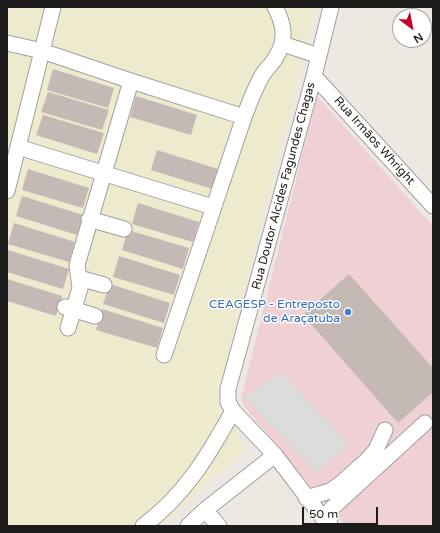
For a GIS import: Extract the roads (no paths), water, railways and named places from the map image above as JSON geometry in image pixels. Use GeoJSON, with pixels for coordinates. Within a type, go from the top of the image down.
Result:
{"type":"FeatureCollection","features":[{"type":"Feature","properties":{"kind":"street"},"geometry":{"type":"LineString","coordinates":[[7,191],[54,7]]}},
{"type":"Feature","properties":{"kind":"street"},"geometry":{"type":"LineString","coordinates":[[164,355],[244,117],[264,72],[276,57],[283,44],[284,29],[281,18],[275,7]]}},
{"type":"Feature","properties":{"kind":"street","name":"Rua Doutor Alcides Fagundes Chagas"},"geometry":{"type":"LineString","coordinates":[[233,411],[228,402],[228,389],[314,76],[329,7]]}},
{"type":"Feature","properties":{"kind":"street"},"geometry":{"type":"LineString","coordinates":[[7,43],[42,51],[244,117]]}},
{"type":"Feature","properties":{"kind":"street"},"geometry":{"type":"LineString","coordinates":[[283,44],[319,56]]}},
{"type":"Feature","properties":{"kind":"street","name":"Rua Irmãos Whright"},"geometry":{"type":"LineString","coordinates":[[314,76],[433,206]]}},
{"type":"Feature","properties":{"kind":"street"},"geometry":{"type":"LineString","coordinates":[[68,328],[69,308],[80,288],[76,269],[77,265],[131,81]]}},
{"type":"Feature","properties":{"kind":"street"},"geometry":{"type":"LineString","coordinates":[[18,147],[213,207]]}},
{"type":"Feature","properties":{"kind":"street"},"geometry":{"type":"LineString","coordinates":[[90,219],[124,229]]}},
{"type":"Feature","properties":{"kind":"street"},"geometry":{"type":"LineString","coordinates":[[79,278],[104,285]]}},
{"type":"Feature","properties":{"kind":"street"},"geometry":{"type":"LineString","coordinates":[[69,308],[95,316]]}},
{"type":"Feature","properties":{"kind":"street"},"geometry":{"type":"LineString","coordinates":[[143,526],[160,513],[183,489],[214,445],[233,411],[274,455],[329,526]]}},
{"type":"Feature","properties":{"kind":"street"},"geometry":{"type":"LineString","coordinates":[[329,526],[331,509],[425,423]]}},
{"type":"Feature","properties":{"kind":"street"},"geometry":{"type":"LineString","coordinates":[[306,498],[330,491],[340,485],[376,450],[385,430]]}},
{"type":"Feature","properties":{"kind":"street"},"geometry":{"type":"LineString","coordinates":[[188,526],[205,510],[274,455]]}},
{"type":"Feature","properties":{"kind":"street"},"geometry":{"type":"LineString","coordinates":[[205,510],[219,526]]}},
{"type":"Feature","properties":{"kind":"place","name":"CEAGESP - Entreposto de Araçatuba"},"geometry":{"type":"Point","coordinates":[348,312]}}]}
